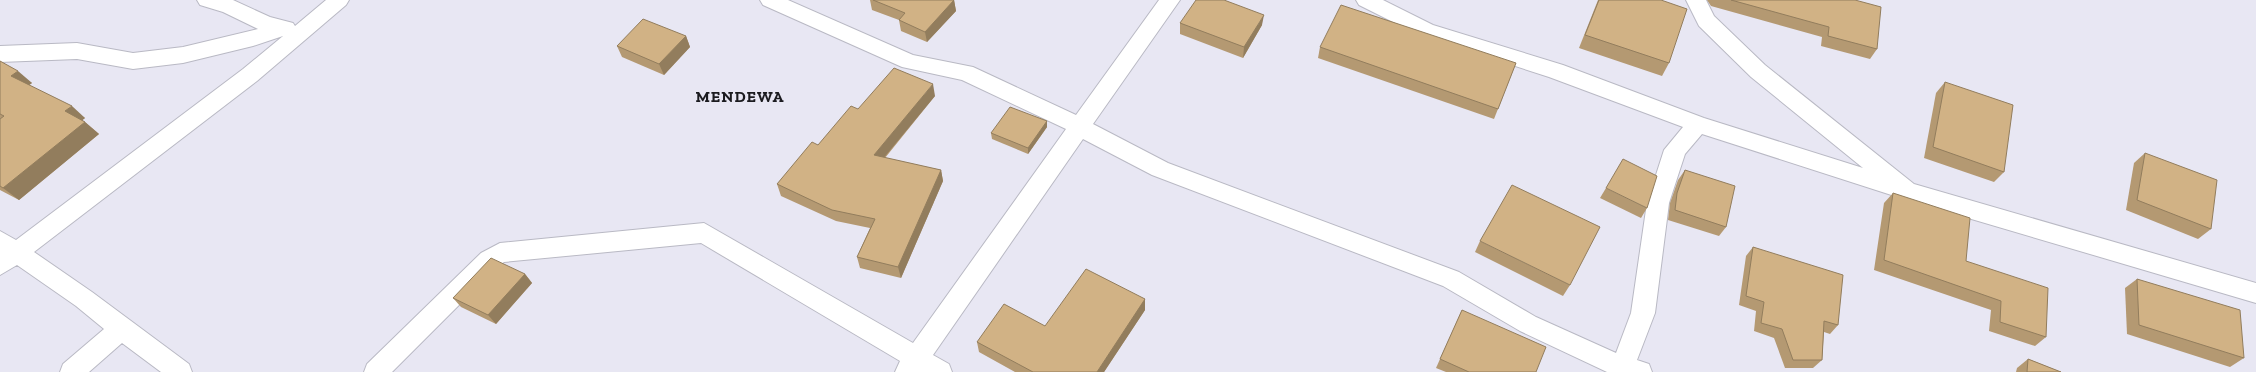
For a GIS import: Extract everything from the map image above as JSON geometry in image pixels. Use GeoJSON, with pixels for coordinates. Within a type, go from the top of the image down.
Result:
{"type":"FeatureCollection","features":[{"type":"Feature","properties":{"kind":"street"},"geometry":{"type":"LineString","coordinates":[[208,0],[229,6],[266,24],[293,28]]}},
{"type":"Feature","properties":{"kind":"street"},"geometry":{"type":"LineString","coordinates":[[180,372],[84,299],[5,252],[250,75],[293,28],[339,0]]}},
{"type":"Feature","properties":{"kind":"street"},"geometry":{"type":"LineString","coordinates":[[770,0],[909,62],[966,73],[1051,112],[1160,169],[1451,279],[1528,324],[1628,370],[1644,313],[1658,203],[1675,150],[1698,124]]}},
{"type":"Feature","properties":{"kind":"street"},"geometry":{"type":"LineString","coordinates":[[912,365],[1027,200],[1080,128],[1170,0]]}},
{"type":"Feature","properties":{"kind":"street"},"geometry":{"type":"LineString","coordinates":[[1366,0],[1426,30],[1556,71],[1698,124],[1907,191],[2256,293]]}},
{"type":"Feature","properties":{"kind":"street"},"geometry":{"type":"LineString","coordinates":[[1696,0],[1706,21],[1758,71],[1907,191]]}},
{"type":"Feature","properties":{"kind":"street"},"geometry":{"type":"LineString","coordinates":[[0,54],[76,51],[133,61],[183,55],[293,28]]}},
{"type":"Feature","properties":{"kind":"street"},"geometry":{"type":"LineString","coordinates":[[376,372],[489,260],[500,253],[704,233],[912,365],[940,372]]}},
{"type":"Feature","properties":{"kind":"street"},"geometry":{"type":"LineString","coordinates":[[72,372],[121,328]]}},
{"type":"Feature","properties":{"kind":"building"},"geometry":{"type":"Polygon","coordinates":[[[873,0],[954,0],[925,32],[899,20],[905,13],[873,0]]]}},
{"type":"Feature","properties":{"kind":"building"},"geometry":{"type":"Polygon","coordinates":[[[1196,0],[1224,0],[1264,15],[1244,47],[1180,23],[1196,0]]]}},
{"type":"Feature","properties":{"kind":"building"},"geometry":{"type":"Polygon","coordinates":[[[1599,0],[1661,0],[1687,9],[1669,63],[1585,35],[1599,0]]]}},
{"type":"Feature","properties":{"kind":"building"},"geometry":{"type":"Polygon","coordinates":[[[1731,0],[1855,0],[1881,7],[1877,49],[1828,36],[1829,27],[1731,0]]]}},
{"type":"Feature","properties":{"kind":"building"},"geometry":{"type":"Polygon","coordinates":[[[1341,5],[1516,63],[1498,109],[1320,47],[1341,5]]]}},
{"type":"Feature","properties":{"kind":"building"},"geometry":{"type":"Polygon","coordinates":[[[643,19],[686,36],[659,64],[617,46],[643,19]]]}},
{"type":"Feature","properties":{"kind":"building"},"geometry":{"type":"Polygon","coordinates":[[[0,61],[18,71],[11,76],[72,106],[65,111],[85,122],[3,188],[0,186],[0,119],[4,116],[0,114],[0,61]]]}},
{"type":"Feature","properties":{"kind":"building"},"geometry":{"type":"Polygon","coordinates":[[[894,68],[933,84],[874,155],[941,170],[898,267],[857,257],[875,219],[832,210],[777,184],[812,142],[818,145],[851,106],[858,109],[894,68]]]}},
{"type":"Feature","properties":{"kind":"building"},"geometry":{"type":"Polygon","coordinates":[[[1945,82],[2013,105],[2004,172],[1933,147],[1945,82]]]}},
{"type":"Feature","properties":{"kind":"building"},"geometry":{"type":"Polygon","coordinates":[[[1010,107],[1047,121],[1028,148],[991,133],[1010,107]]]}},
{"type":"Feature","properties":{"kind":"building"},"geometry":{"type":"Polygon","coordinates":[[[2145,153],[2217,180],[2211,229],[2137,200],[2145,153]]]}},
{"type":"Feature","properties":{"kind":"building"},"geometry":{"type":"Polygon","coordinates":[[[1623,159],[1657,176],[1647,208],[1606,188],[1623,159]]]}},
{"type":"Feature","properties":{"kind":"building"},"geometry":{"type":"Polygon","coordinates":[[[1685,170],[1735,186],[1726,227],[1675,210],[1677,193],[1685,170]]]}},
{"type":"Feature","properties":{"kind":"building"},"geometry":{"type":"Polygon","coordinates":[[[1512,185],[1600,227],[1570,285],[1480,241],[1512,185]]]}},
{"type":"Feature","properties":{"kind":"building"},"geometry":{"type":"Polygon","coordinates":[[[1893,193],[1970,218],[1966,261],[2048,288],[2046,337],[2000,322],[2001,301],[1884,260],[1893,193]]]}},
{"type":"Feature","properties":{"kind":"building"},"geometry":{"type":"Polygon","coordinates":[[[1753,247],[1843,275],[1838,325],[1824,321],[1822,360],[1793,360],[1782,329],[1761,323],[1764,302],[1746,296],[1753,247]]]}},
{"type":"Feature","properties":{"kind":"building"},"geometry":{"type":"Polygon","coordinates":[[[491,258],[525,274],[488,315],[453,298],[491,258]]]}},
{"type":"Feature","properties":{"kind":"building"},"geometry":{"type":"Polygon","coordinates":[[[1086,269],[1145,299],[1097,372],[1033,372],[977,342],[1004,304],[1045,326],[1086,269]]]}},
{"type":"Feature","properties":{"kind":"building"},"geometry":{"type":"Polygon","coordinates":[[[2137,279],[2240,310],[2244,358],[2139,325],[2137,279]]]}},
{"type":"Feature","properties":{"kind":"building"},"geometry":{"type":"Polygon","coordinates":[[[1462,310],[1546,347],[1536,372],[1469,372],[1440,359],[1462,310]]]}},
{"type":"Feature","properties":{"kind":"building"},"geometry":{"type":"Polygon","coordinates":[[[2028,359],[2061,372],[2027,372],[2028,359]]]}},
{"type":"Feature","properties":{"kind":"district","name":"MENDEWA"},"geometry":{"type":"Point","coordinates":[740,96]}}]}
